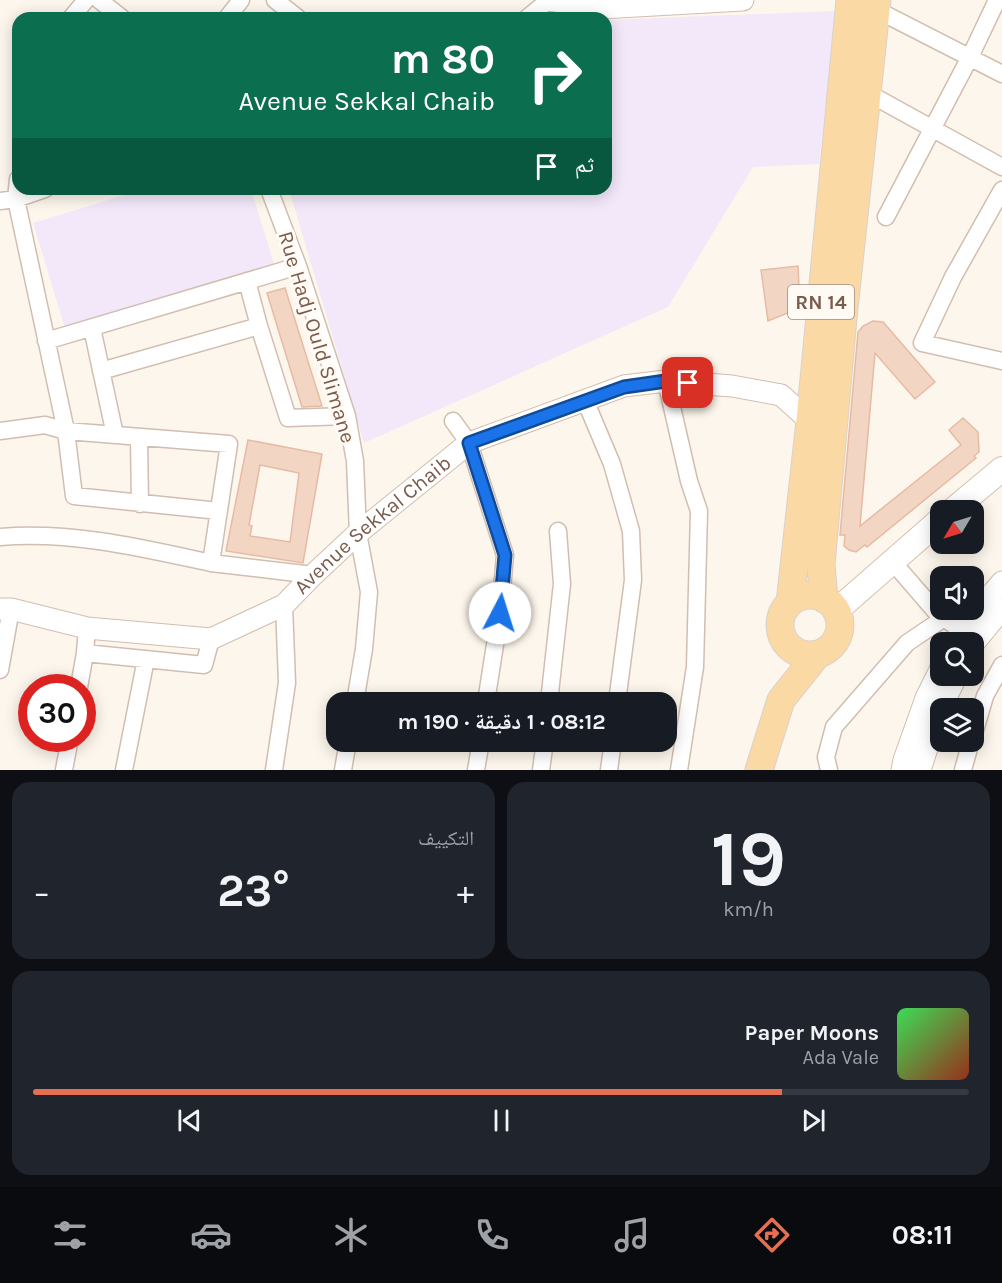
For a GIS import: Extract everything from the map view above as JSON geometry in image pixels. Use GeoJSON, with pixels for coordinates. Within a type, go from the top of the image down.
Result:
{"type":"FeatureCollection","features":[{"type":"Feature","properties":{"kind":"main road","name":"RN 14"},"geometry":{"type":"LineString","coordinates":[[790,603],[810,421],[849,0]]}},
{"type":"Feature","properties":{"kind":"main road","name":"RN 14"},"geometry":{"type":"LineString","coordinates":[[830,605],[821,565],[866,92],[870,3]]}},
{"type":"Feature","properties":{"kind":"main road"},"geometry":{"type":"LineString","coordinates":[[965,500],[1002,469]]}},
{"type":"Feature","properties":{"kind":"main road"},"geometry":{"type":"LineString","coordinates":[[830,605],[892,561],[930,529]]}},
{"type":"Feature","properties":{"kind":"main road"},"geometry":{"type":"LineString","coordinates":[[761,767],[781,700],[781,618],[790,603],[810,595],[830,605],[840,621],[839,632],[835,642],[827,650],[817,655],[781,700]]}},
{"type":"Feature","properties":{"kind":"main road"},"geometry":{"type":"LineString","coordinates":[[782,636],[787,645],[796,652],[817,655]]}},
{"type":"Feature","properties":{"kind":"street"},"geometry":{"type":"LineString","coordinates":[[76,12],[86,0]]}},
{"type":"Feature","properties":{"kind":"street"},"geometry":{"type":"LineString","coordinates":[[99,0],[114,12]]}},
{"type":"Feature","properties":{"kind":"street"},"geometry":{"type":"LineString","coordinates":[[232,12],[241,0]]}},
{"type":"Feature","properties":{"kind":"street"},"geometry":{"type":"LineString","coordinates":[[275,0],[290,12]]}},
{"type":"Feature","properties":{"kind":"street"},"geometry":{"type":"LineString","coordinates":[[539,12],[560,1],[601,4],[743,0]]}},
{"type":"Feature","properties":{"kind":"street"},"geometry":{"type":"LineString","coordinates":[[885,217],[970,57],[997,0]]}},
{"type":"Feature","properties":{"kind":"street"},"geometry":{"type":"LineString","coordinates":[[870,3],[1002,74]]}},
{"type":"Feature","properties":{"kind":"street"},"geometry":{"type":"LineString","coordinates":[[866,92],[1002,166]]}},
{"type":"Feature","properties":{"kind":"street"},"geometry":{"type":"LineString","coordinates":[[1002,190],[953,277],[922,343],[1002,361]]}},
{"type":"Feature","properties":{"kind":"street"},"geometry":{"type":"LineString","coordinates":[[25,195],[8,200],[46,341],[66,431],[74,496],[219,511]]}},
{"type":"Feature","properties":{"kind":"street","name":"Rue Hadj Ould Slimane"},"geometry":{"type":"LineString","coordinates":[[271,195],[298,266],[346,416],[355,460],[358,533],[369,592],[364,649],[357,692]]}},
{"type":"Feature","properties":{"kind":"street"},"geometry":{"type":"LineString","coordinates":[[46,341],[298,266]]}},
{"type":"Feature","properties":{"kind":"street"},"geometry":{"type":"LineString","coordinates":[[247,282],[288,418],[346,416]]}},
{"type":"Feature","properties":{"kind":"street"},"geometry":{"type":"LineString","coordinates":[[101,371],[259,326]]}},
{"type":"Feature","properties":{"kind":"street"},"geometry":{"type":"LineString","coordinates":[[92,328],[115,435]]}},
{"type":"Feature","properties":{"kind":"street"},"geometry":{"type":"LineString","coordinates":[[810,421],[781,394],[814,379]]}},
{"type":"Feature","properties":{"kind":"street"},"geometry":{"type":"LineString","coordinates":[[666,381],[689,481],[699,512],[695,667],[679,770]]}},
{"type":"Feature","properties":{"kind":"street","name":"Avenue Sekkal Chaib"},"geometry":{"type":"LineString","coordinates":[[211,639],[284,605],[358,533],[469,443],[624,387],[666,381],[732,386],[781,394]]}},
{"type":"Feature","properties":{"kind":"street"},"geometry":{"type":"LineString","coordinates":[[585,400],[612,464],[631,531],[633,580],[618,692]]}},
{"type":"Feature","properties":{"kind":"street"},"geometry":{"type":"LineString","coordinates":[[453,421],[469,443],[505,555],[500,613],[488,692]]}},
{"type":"Feature","properties":{"kind":"street"},"geometry":{"type":"LineString","coordinates":[[0,431],[45,425],[66,431],[229,444],[211,563]]}},
{"type":"Feature","properties":{"kind":"street"},"geometry":{"type":"LineString","coordinates":[[139,437],[140,504]]}},
{"type":"Feature","properties":{"kind":"street"},"geometry":{"type":"LineString","coordinates":[[550,692],[562,584],[558,531]]}},
{"type":"Feature","properties":{"kind":"street"},"geometry":{"type":"LineString","coordinates":[[0,537],[34,535],[110,541],[211,563],[313,575]]}},
{"type":"Feature","properties":{"kind":"street"},"geometry":{"type":"LineString","coordinates":[[892,561],[936,612],[957,632]]}},
{"type":"Feature","properties":{"kind":"street"},"geometry":{"type":"LineString","coordinates":[[959,632],[1002,582]]}},
{"type":"Feature","properties":{"kind":"street"},"geometry":{"type":"LineString","coordinates":[[274,770],[287,683],[284,605]]}},
{"type":"Feature","properties":{"kind":"street"},"geometry":{"type":"LineString","coordinates":[[0,670],[5,609],[87,628],[211,639],[204,665],[85,653]]}},
{"type":"Feature","properties":{"kind":"street"},"geometry":{"type":"LineString","coordinates":[[960,632],[1002,609]]}},
{"type":"Feature","properties":{"kind":"street"},"geometry":{"type":"LineString","coordinates":[[81,674],[87,628]]}},
{"type":"Feature","properties":{"kind":"street"},"geometry":{"type":"LineString","coordinates":[[829,770],[826,758],[834,727],[907,643],[930,638]]}},
{"type":"Feature","properties":{"kind":"street"},"geometry":{"type":"LineString","coordinates":[[124,770],[146,659]]}},
{"type":"Feature","properties":{"kind":"street"},"geometry":{"type":"LineString","coordinates":[[984,699],[1002,665]]}},
{"type":"Feature","properties":{"kind":"street"},"geometry":{"type":"LineString","coordinates":[[902,770],[932,686]]}},
{"type":"Feature","properties":{"kind":"street"},"geometry":{"type":"LineString","coordinates":[[920,770],[930,740]]}},
{"type":"Feature","properties":{"kind":"street"},"geometry":{"type":"LineString","coordinates":[[64,770],[67,752]]}},
{"type":"Feature","properties":{"kind":"street"},"geometry":{"type":"LineString","coordinates":[[343,770],[346,752]]}},
{"type":"Feature","properties":{"kind":"street"},"geometry":{"type":"LineString","coordinates":[[477,770],[479,752]]}},
{"type":"Feature","properties":{"kind":"street"},"geometry":{"type":"LineString","coordinates":[[541,770],[543,752]]}},
{"type":"Feature","properties":{"kind":"street"},"geometry":{"type":"LineString","coordinates":[[609,770],[611,752]]}},
{"type":"Feature","properties":{"kind":"street"},"geometry":{"type":"LineString","coordinates":[[963,770],[968,752]]}},
{"type":"Feature","properties":{"kind":"shaded area"},"geometry":{"type":"Polygon","coordinates":[[[836,11],[819,164],[753,167],[668,307],[364,443],[291,195],[612,195],[612,20],[836,11]]]}},
{"type":"Feature","properties":{"kind":"shaded area"},"geometry":{"type":"Polygon","coordinates":[[[124,195],[253,195],[274,264],[65,328],[33,223],[124,195]]]}},
{"type":"Feature","properties":{"kind":"building"},"geometry":{"type":"Polygon","coordinates":[[[798,266],[800,308],[768,321],[761,270],[798,266]]]}},
{"type":"Feature","properties":{"kind":"building"},"geometry":{"type":"Polygon","coordinates":[[[285,288],[322,406],[302,407],[267,293],[285,288]]]}},
{"type":"Feature","properties":{"kind":"building"},"geometry":{"type":"Polygon","coordinates":[[[873,321],[883,322],[935,382],[915,399],[875,353],[860,526],[961,445],[949,430],[963,418],[978,432],[979,452],[974,456],[976,458],[867,547],[865,545],[856,552],[844,546],[845,535],[840,535],[858,332],[863,326],[873,321]]]}},
{"type":"Feature","properties":{"kind":"building"},"geometry":{"type":"Polygon","coordinates":[[[248,440],[322,454],[303,563],[226,551],[248,440]],[[260,465],[249,525],[252,526],[250,536],[290,542],[299,473],[260,465]]]}},
{"type":"Feature","properties":{"kind":"route"},"geometry":{"type":"LineString","coordinates":[[500,613],[505,555],[469,443],[624,387],[666,381],[688,383]]}}]}
